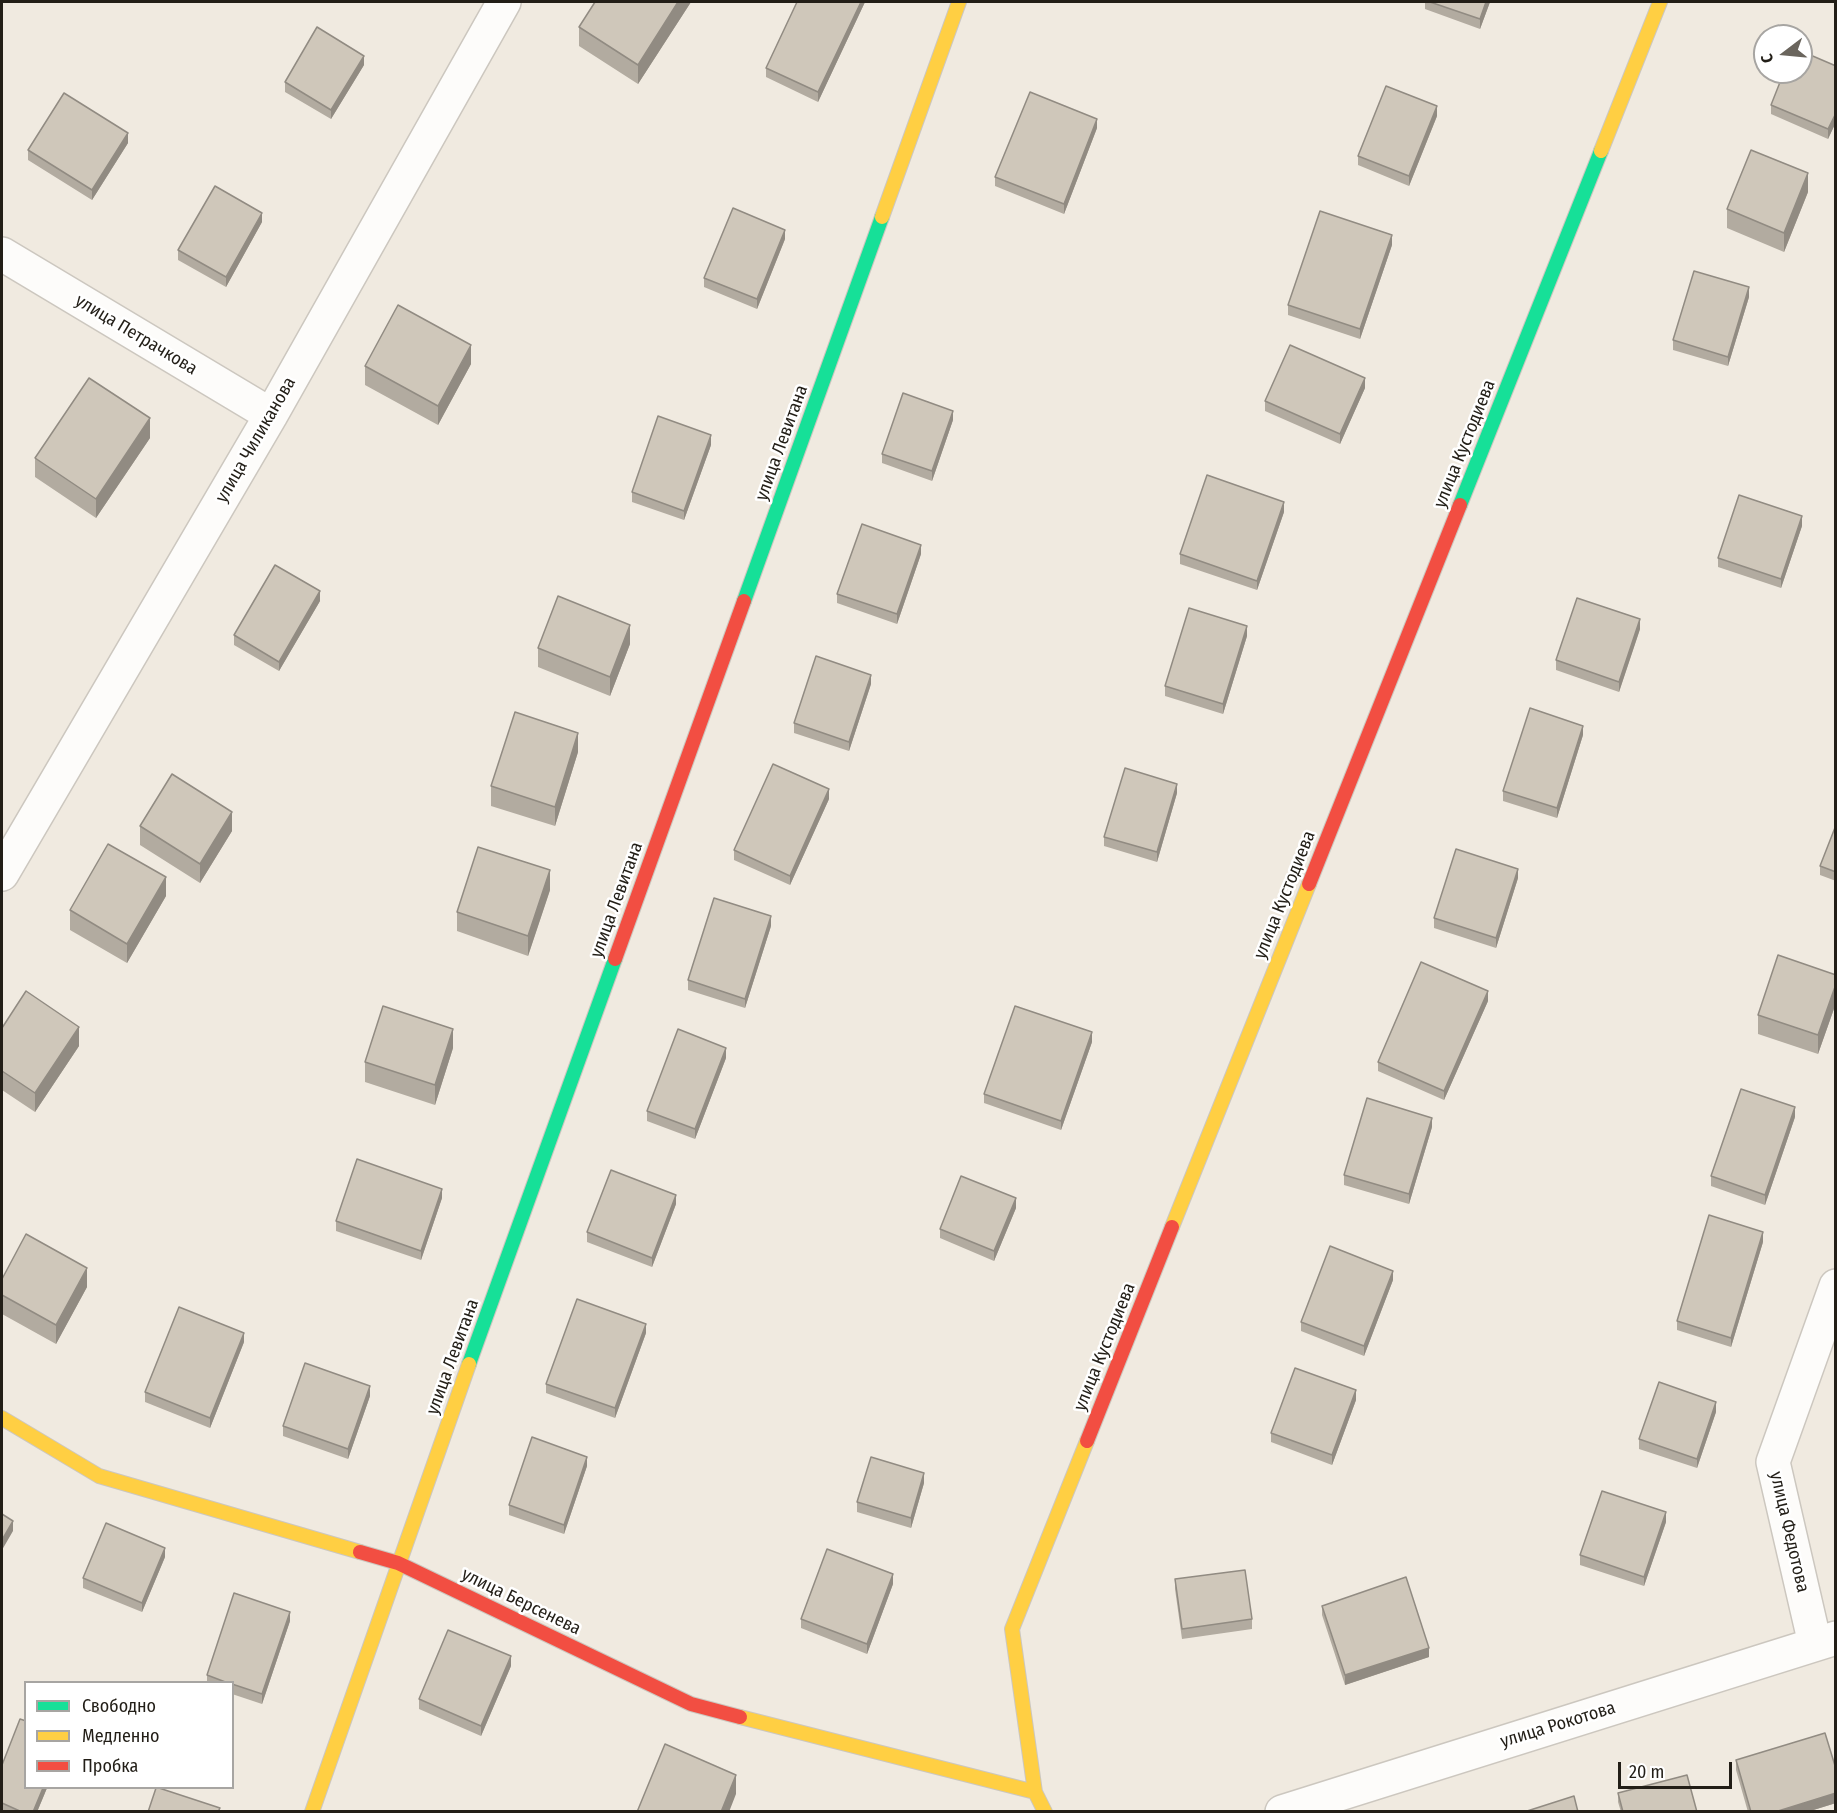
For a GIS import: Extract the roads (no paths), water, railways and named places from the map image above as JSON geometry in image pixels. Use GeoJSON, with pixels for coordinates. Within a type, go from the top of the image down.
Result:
{"type":"FeatureCollection","features":[{"type":"Feature","properties":{"kind":"street","name":"улица Чиликанова"},"geometry":{"type":"LineString","coordinates":[[2,871],[271,415],[504,2]]}},
{"type":"Feature","properties":{"kind":"street","name":"улица Левитана"},"geometry":{"type":"LineString","coordinates":[[312,1812],[398,1563],[959,2]]}},
{"type":"Feature","properties":{"kind":"street","name":"улица Кустодиева"},"geometry":{"type":"LineString","coordinates":[[1045,1812],[1035,1792],[1012,1629],[1660,2]]}},
{"type":"Feature","properties":{"kind":"street","name":"улица Петрачкова"},"geometry":{"type":"LineString","coordinates":[[2,254],[271,415]]}},
{"type":"Feature","properties":{"kind":"street","name":"улица Федотова"},"geometry":{"type":"LineString","coordinates":[[1825,1641],[1773,1462],[1836,1286]]}},
{"type":"Feature","properties":{"kind":"street","name":"улица Берсенева"},"geometry":{"type":"LineString","coordinates":[[2,1418],[99,1476],[398,1563],[691,1704],[1035,1792]]}},
{"type":"Feature","properties":{"kind":"street","name":"улица Рокотова"},"geometry":{"type":"LineString","coordinates":[[1282,1812],[1825,1641]]}}]}
